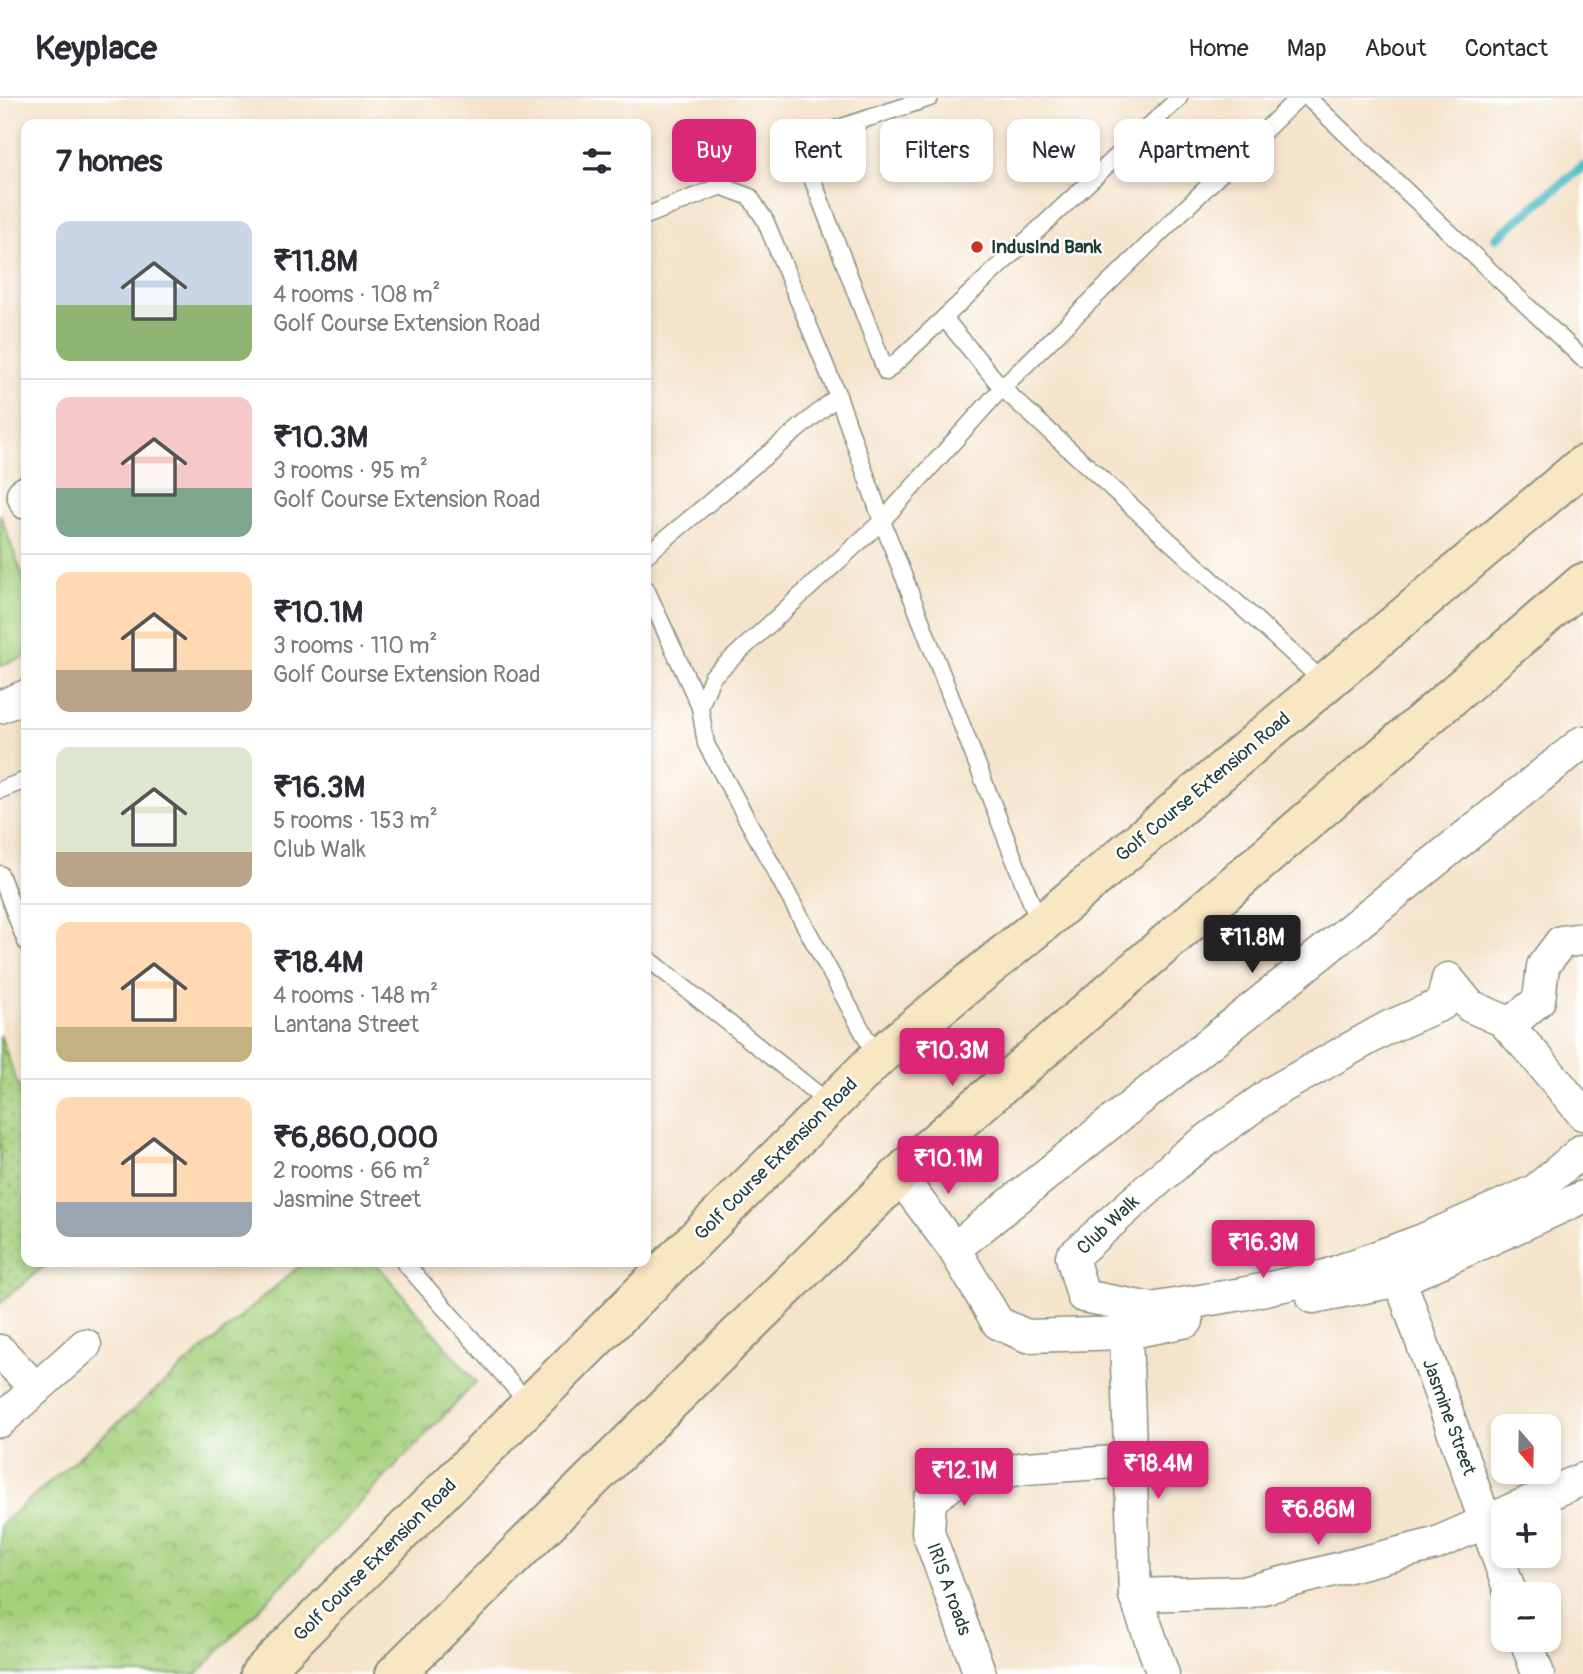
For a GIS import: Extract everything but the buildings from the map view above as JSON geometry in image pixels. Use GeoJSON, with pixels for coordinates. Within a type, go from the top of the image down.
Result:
{"type":"FeatureCollection","features":[{"type":"Feature","properties":{"kind":"main road","name":"Golf Course Extension Road"},"geometry":{"type":"LineString","coordinates":[[260,1674],[877,1058],[1040,925],[1583,465]]}},
{"type":"Feature","properties":{"kind":"main road"},"geometry":{"type":"LineString","coordinates":[[395,1674],[925,1150],[1583,583]]}},
{"type":"Feature","properties":{"kind":"street"},"geometry":{"type":"LineString","coordinates":[[0,706],[21,698]]}},
{"type":"Feature","properties":{"kind":"street"},"geometry":{"type":"LineString","coordinates":[[954,1249],[1583,742]]}},
{"type":"Feature","properties":{"kind":"street"},"geometry":{"type":"LineString","coordinates":[[1514,1021],[1539,1000],[1544,966],[1561,942],[1583,939]]}},
{"type":"Feature","properties":{"kind":"street","name":"Club Walk"},"geometry":{"type":"LineString","coordinates":[[1583,1114],[1502,1020],[1470,1006],[1448,979],[1443,1004],[1387,1028],[1273,1092],[1185,1156],[1072,1256],[1083,1296],[1151,1309],[1242,1294],[1326,1276],[1423,1240],[1535,1191],[1583,1150]]}},
{"type":"Feature","properties":{"kind":"street"},"geometry":{"type":"LineString","coordinates":[[899,1175],[954,1249],[998,1323],[1027,1336],[1126,1333],[1399,1280],[1583,1197]]}},
{"type":"Feature","properties":{"kind":"street","name":"Jasmine Street"},"geometry":{"type":"LineString","coordinates":[[1399,1280],[1493,1498]]}},
{"type":"Feature","properties":{"kind":"street"},"geometry":{"type":"LineString","coordinates":[[1126,1333],[1135,1595],[1163,1674]]}},
{"type":"Feature","properties":{"kind":"street"},"geometry":{"type":"LineString","coordinates":[[3,1411],[36,1389],[85,1345]]}},
{"type":"Feature","properties":{"kind":"street"},"geometry":{"type":"LineString","coordinates":[[0,1351],[36,1389]]}},
{"type":"Feature","properties":{"kind":"street","name":"IRIS A roads"},"geometry":{"type":"LineString","coordinates":[[980,1674],[928,1532],[930,1500],[960,1478],[1026,1468],[1130,1461]]}},
{"type":"Feature","properties":{"kind":"street"},"geometry":{"type":"LineString","coordinates":[[1539,1498],[1583,1479]]}},
{"type":"Feature","properties":{"kind":"street"},"geometry":{"type":"LineString","coordinates":[[1135,1595],[1247,1592],[1435,1544],[1491,1519]]}},
{"type":"Feature","properties":{"kind":"street"},"geometry":{"type":"LineString","coordinates":[[1530,1652],[1538,1674]]}},
{"type":"Feature","properties":{"kind":"lane"},"geometry":{"type":"LineString","coordinates":[[930,98],[826,132],[810,145],[807,165],[886,372],[1179,98]]}},
{"type":"Feature","properties":{"kind":"lane"},"geometry":{"type":"LineString","coordinates":[[700,707],[712,677],[882,522],[1002,388],[1298,98]]}},
{"type":"Feature","properties":{"kind":"lane"},"geometry":{"type":"LineString","coordinates":[[1308,98],[1583,359]]}},
{"type":"Feature","properties":{"kind":"lane"},"geometry":{"type":"LineString","coordinates":[[651,214],[721,186],[750,197],[765,220],[838,396],[882,522],[1040,925]]}},
{"type":"Feature","properties":{"kind":"lane"},"geometry":{"type":"LineString","coordinates":[[944,318],[1002,388],[1325,683]]}},
{"type":"Feature","properties":{"kind":"lane"},"geometry":{"type":"LineString","coordinates":[[651,551],[838,396]]}},
{"type":"Feature","properties":{"kind":"lane"},"geometry":{"type":"LineString","coordinates":[[651,600],[700,707],[706,744],[877,1058]]}},
{"type":"Feature","properties":{"kind":"lane"},"geometry":{"type":"LineString","coordinates":[[0,790],[21,782]]}},
{"type":"Feature","properties":{"kind":"lane"},"geometry":{"type":"LineString","coordinates":[[0,874],[21,929]]}},
{"type":"Feature","properties":{"kind":"lane"},"geometry":{"type":"LineString","coordinates":[[651,961],[831,1105]]}},
{"type":"Feature","properties":{"kind":"lane"},"geometry":{"type":"LineString","coordinates":[[408,1267],[530,1405]]}},
{"type":"Feature","properties":{"kind":"green space"},"geometry":{"type":"Polygon","coordinates":[[[0,514],[21,571],[21,658],[0,666],[0,514]]]}},
{"type":"Feature","properties":{"kind":"green space"},"geometry":{"type":"Polygon","coordinates":[[[0,1035],[21,1093],[21,1267],[43,1267],[0,1303],[0,1035]]]}},
{"type":"Feature","properties":{"kind":"green space"},"geometry":{"type":"Polygon","coordinates":[[[298,1267],[379,1267],[476,1382],[197,1674],[0,1674],[0,1525],[298,1267]]]}},
{"type":"Feature","properties":{"kind":"waterway"},"geometry":{"type":"LineString","coordinates":[[1496,238],[1583,166]]}},
{"type":"Feature","properties":{"kind":"place","name":"IndusInd Bank"},"geometry":{"type":"Point","coordinates":[977,247]}}]}
